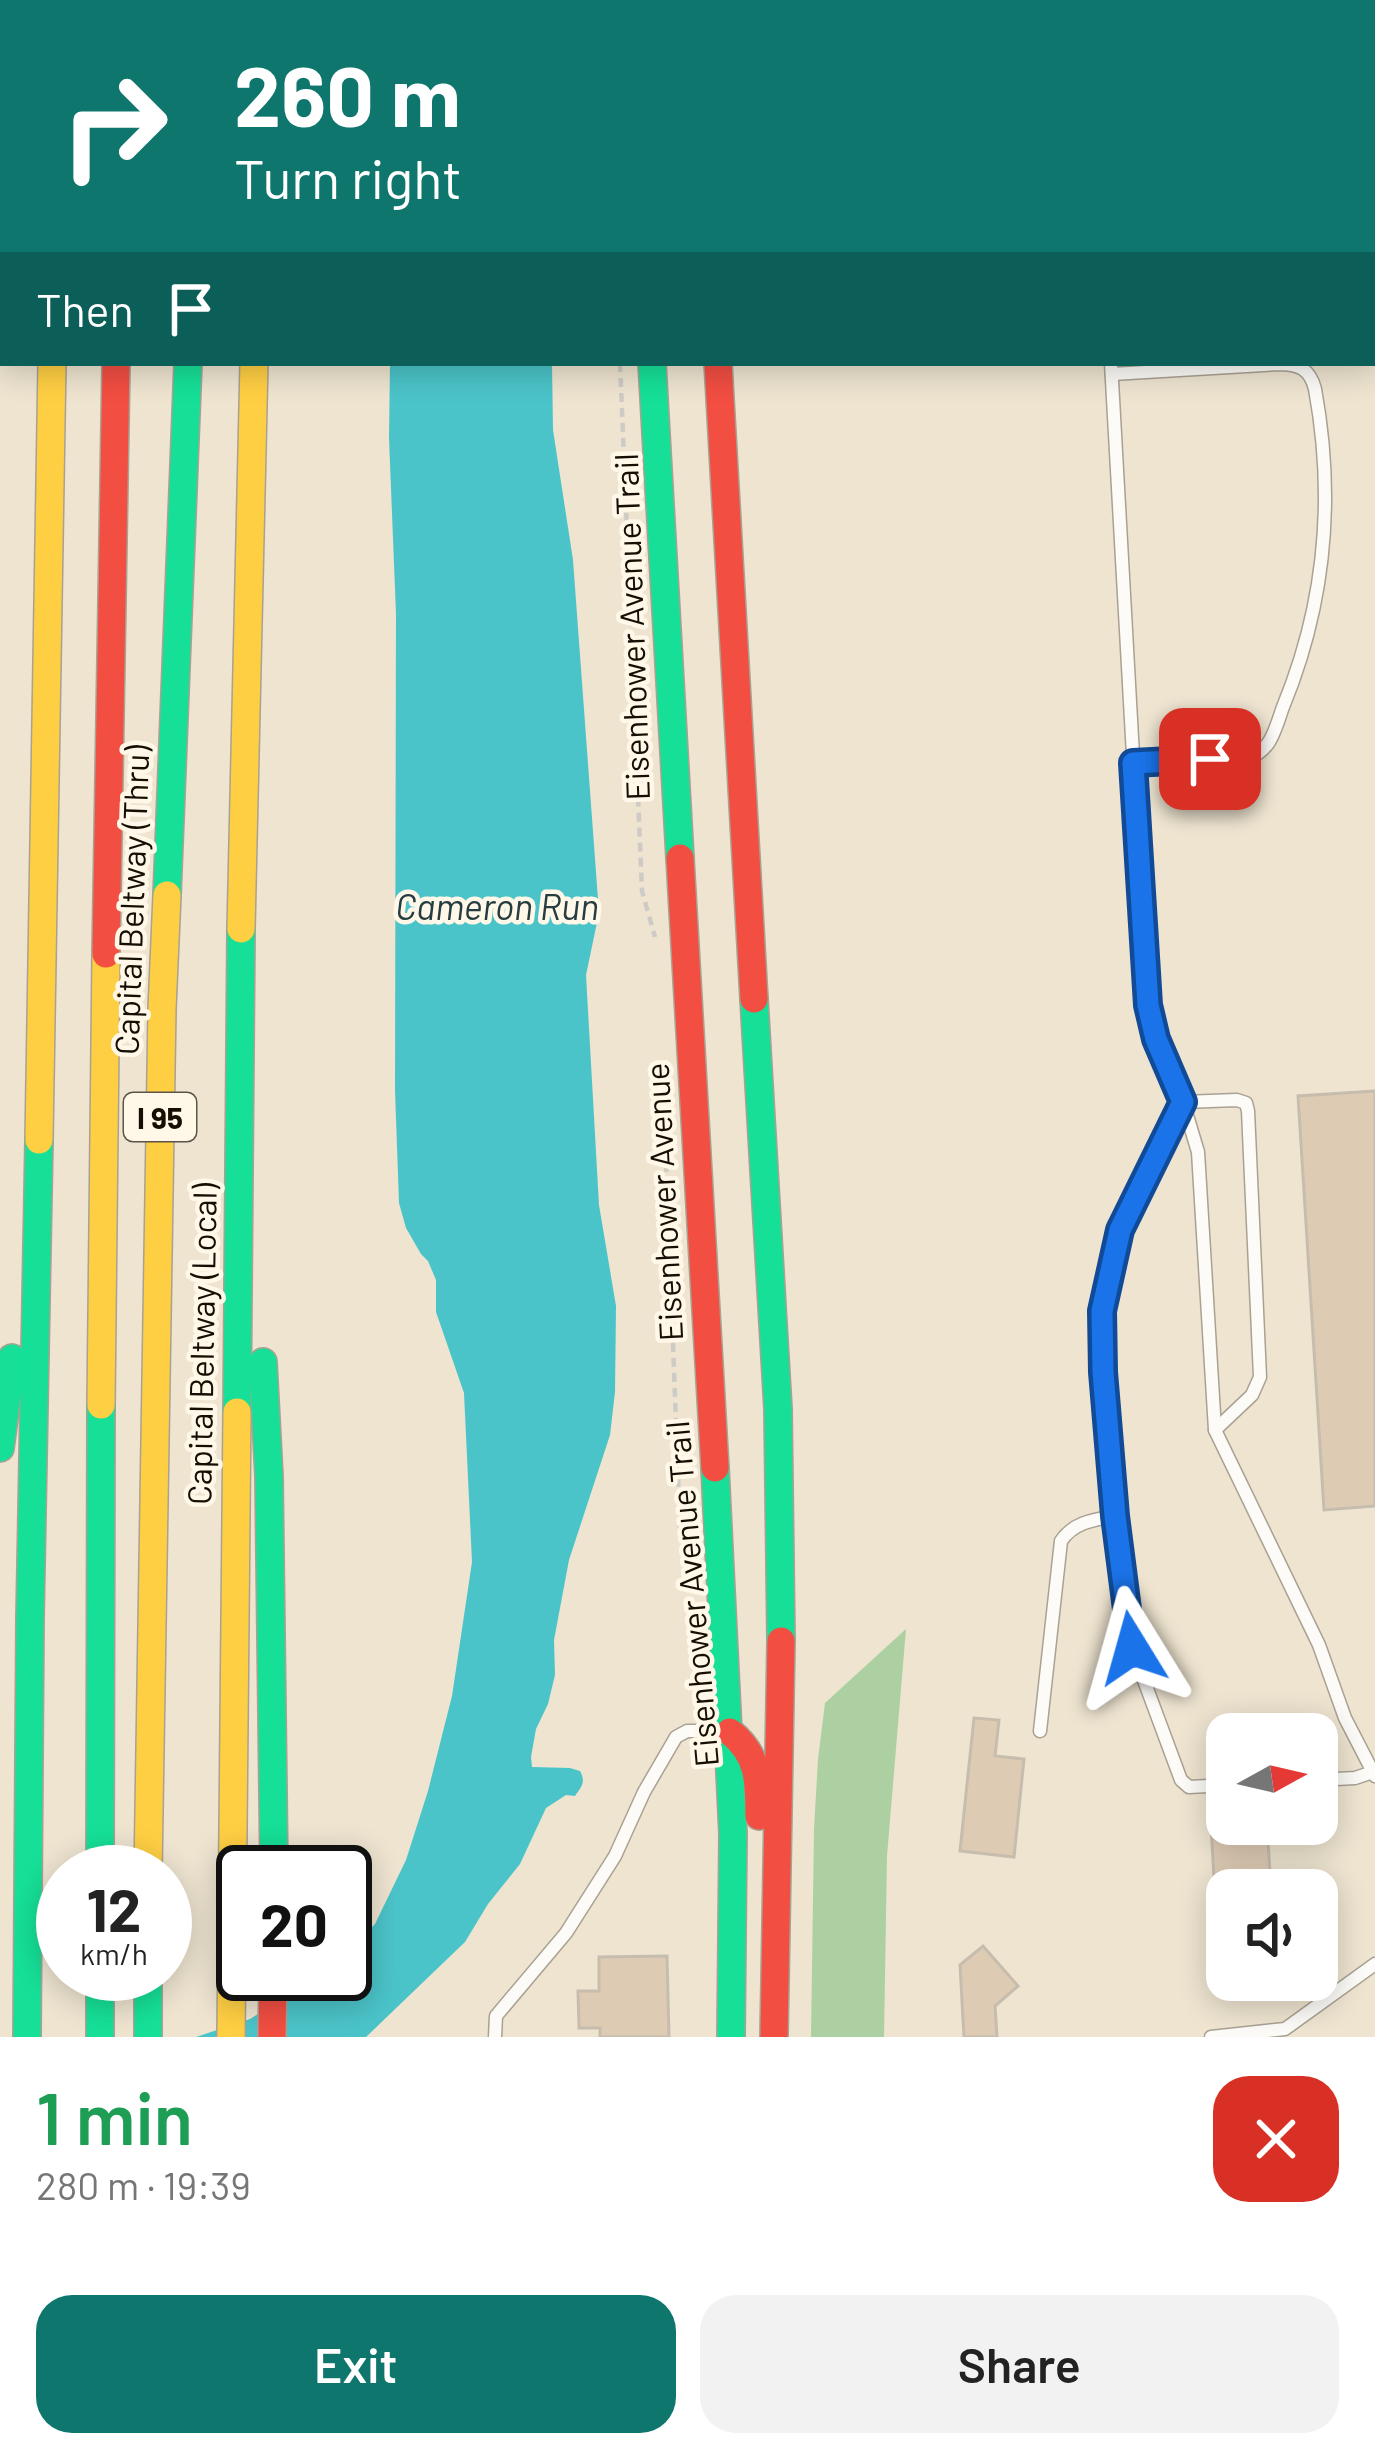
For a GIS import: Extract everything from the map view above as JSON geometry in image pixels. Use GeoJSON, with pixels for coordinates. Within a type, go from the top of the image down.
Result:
{"type":"FeatureCollection","features":[{"type":"Feature","properties":{"kind":"main road"},"geometry":{"type":"LineString","coordinates":[[27,2037],[52,366]]}},
{"type":"Feature","properties":{"kind":"main road","name":"Capital Beltway (Thru)"},"geometry":{"type":"LineString","coordinates":[[100,1845],[101,1279],[116,366]]}},
{"type":"Feature","properties":{"kind":"main road","name":"Capital Beltway (Thru)"},"geometry":{"type":"LineString","coordinates":[[148,1845],[162,1009],[188,366]]}},
{"type":"Feature","properties":{"kind":"main road","name":"Capital Beltway (Local)"},"geometry":{"type":"LineString","coordinates":[[231,2037],[241,923],[254,366]]}},
{"type":"Feature","properties":{"kind":"main road","name":"Eisenhower Avenue"},"geometry":{"type":"LineString","coordinates":[[652,366],[730,1732],[731,2037]]}},
{"type":"Feature","properties":{"kind":"main road"},"geometry":{"type":"LineString","coordinates":[[718,366],[778,1409],[782,1691],[774,2037]]}},
{"type":"Feature","properties":{"kind":"main road"},"geometry":{"type":"LineString","coordinates":[[241,923],[269,1478],[274,1845]]}},
{"type":"Feature","properties":{"kind":"main road"},"geometry":{"type":"LineString","coordinates":[[0,1448],[39,1148]]}},
{"type":"Feature","properties":{"kind":"main road"},"geometry":{"type":"LineString","coordinates":[[730,1732],[744,1741],[757,1765],[760,1880],[775,1991]]}},
{"type":"Feature","properties":{"kind":"main road"},"geometry":{"type":"LineString","coordinates":[[100,2001],[100,2037]]}},
{"type":"Feature","properties":{"kind":"main road"},"geometry":{"type":"LineString","coordinates":[[148,2001],[148,2037]]}},
{"type":"Feature","properties":{"kind":"main road"},"geometry":{"type":"LineString","coordinates":[[272,2037],[273,2001]]}},
{"type":"Feature","properties":{"kind":"lane"},"geometry":{"type":"LineString","coordinates":[[1195,366],[1111,368],[1148,1005],[1198,1151],[1215,1430],[1319,1646],[1345,1718],[1374,1774],[1338,1779]]}},
{"type":"Feature","properties":{"kind":"lane"},"geometry":{"type":"LineString","coordinates":[[1133,763],[1254,756],[1268,746],[1314,616],[1324,556],[1325,490],[1316,389],[1300,366]]}},
{"type":"Feature","properties":{"kind":"lane"},"geometry":{"type":"LineString","coordinates":[[1183,1102],[1237,1100],[1246,1103],[1247,1111],[1261,1377],[1252,1395],[1215,1430]]}},
{"type":"Feature","properties":{"kind":"lane"},"geometry":{"type":"LineString","coordinates":[[1183,1102],[1122,1224],[1104,1296],[1101,1334],[1115,1516],[1132,1648],[1178,1774],[1190,1787],[1206,1786]]}},
{"type":"Feature","properties":{"kind":"lane"},"geometry":{"type":"LineString","coordinates":[[1040,1731],[1061,1541],[1077,1525],[1115,1516]]}},
{"type":"Feature","properties":{"kind":"lane"},"geometry":{"type":"LineString","coordinates":[[495,2037],[496,2016],[566,1933],[616,1856],[644,1792],[676,1737],[687,1731],[730,1732]]}},
{"type":"Feature","properties":{"kind":"lane"},"geometry":{"type":"LineString","coordinates":[[1210,2037],[1286,2029],[1375,1964]]}},
{"type":"Feature","properties":{"kind":"path","name":"Eisenhower Avenue Trail"},"geometry":{"type":"LineString","coordinates":[[620,366],[642,891],[660,953]]}},
{"type":"Feature","properties":{"kind":"path","name":"Eisenhower Avenue Trail"},"geometry":{"type":"LineString","coordinates":[[665,1133],[680,1528],[695,1644]]}},
{"type":"Feature","properties":{"kind":"green space"},"geometry":{"type":"Polygon","coordinates":[[[906,1629],[887,1856],[884,2037],[811,2037],[814,1829],[825,1703],[906,1629]]]}},
{"type":"Feature","properties":{"kind":"water","name":"Cameron Run"},"geometry":{"type":"Polygon","coordinates":[[[390,366],[552,366],[553,430],[573,560],[599,913],[586,975],[599,1205],[616,1306],[615,1392],[610,1435],[569,1560],[554,1640],[555,1675],[531,1757],[532,1767],[570,1768],[580,1771],[583,1781],[575,1796],[566,1795],[546,1808],[520,1864],[465,1942],[366,2037],[196,2037],[250,2019],[278,2001],[372,2001],[372,1927],[406,1860],[428,1791],[452,1696],[472,1562],[464,1393],[436,1312],[436,1280],[406,1228],[399,1203],[390,366]]]}},
{"type":"Feature","properties":{"kind":"building"},"geometry":{"type":"Polygon","coordinates":[[[1375,1091],[1375,1506],[1324,1510],[1298,1096],[1375,1091]]]}},
{"type":"Feature","properties":{"kind":"building"},"geometry":{"type":"Polygon","coordinates":[[[974,1718],[999,1720],[995,1756],[1024,1759],[1014,1857],[960,1851],[974,1718]]]}},
{"type":"Feature","properties":{"kind":"building"},"geometry":{"type":"Polygon","coordinates":[[[1212,1845],[1268,1845],[1270,1869],[1214,1869],[1212,1845]]]}},
{"type":"Feature","properties":{"kind":"building"},"geometry":{"type":"Polygon","coordinates":[[[983,1946],[1018,1986],[995,2006],[997,2037],[964,2037],[960,1965],[983,1946]]]}},
{"type":"Feature","properties":{"kind":"building"},"geometry":{"type":"Polygon","coordinates":[[[667,1956],[669,2037],[600,2037],[600,2028],[579,2028],[578,1991],[599,1991],[599,1957],[667,1956]]]}},
{"type":"Feature","properties":{"kind":"traffic: fast"},"geometry":{"type":"LineString","coordinates":[[167,895],[188,366]]}},
{"type":"Feature","properties":{"kind":"traffic: fast"},"geometry":{"type":"LineString","coordinates":[[652,366],[680,858]]}},
{"type":"Feature","properties":{"kind":"traffic: fast"},"geometry":{"type":"LineString","coordinates":[[237,1412],[241,929]]}},
{"type":"Feature","properties":{"kind":"traffic: fast"},"geometry":{"type":"LineString","coordinates":[[754,999],[778,1409],[781,1641]]}},
{"type":"Feature","properties":{"kind":"traffic: fast"},"geometry":{"type":"LineString","coordinates":[[27,2037],[39,1140]]}},
{"type":"Feature","properties":{"kind":"traffic: fast"},"geometry":{"type":"LineString","coordinates":[[0,1448],[12,1358]]}},
{"type":"Feature","properties":{"kind":"traffic: fast"},"geometry":{"type":"LineString","coordinates":[[263,1362],[274,1845]]}},
{"type":"Feature","properties":{"kind":"traffic: fast"},"geometry":{"type":"LineString","coordinates":[[100,1845],[101,1405]]}},
{"type":"Feature","properties":{"kind":"traffic: fast"},"geometry":{"type":"LineString","coordinates":[[715,1468],[733,1834],[731,2037]]}},
{"type":"Feature","properties":{"kind":"traffic: fast"},"geometry":{"type":"LineString","coordinates":[[100,2001],[100,2037]]}},
{"type":"Feature","properties":{"kind":"traffic: fast"},"geometry":{"type":"LineString","coordinates":[[148,2001],[148,2037]]}},
{"type":"Feature","properties":{"kind":"traffic: slow"},"geometry":{"type":"LineString","coordinates":[[39,1140],[52,366]]}},
{"type":"Feature","properties":{"kind":"traffic: slow"},"geometry":{"type":"LineString","coordinates":[[241,929],[254,366]]}},
{"type":"Feature","properties":{"kind":"traffic: slow"},"geometry":{"type":"LineString","coordinates":[[148,1845],[167,895]]}},
{"type":"Feature","properties":{"kind":"traffic: slow"},"geometry":{"type":"LineString","coordinates":[[101,1405],[106,954]]}},
{"type":"Feature","properties":{"kind":"traffic: slow"},"geometry":{"type":"LineString","coordinates":[[231,2037],[237,1412]]}},
{"type":"Feature","properties":{"kind":"traffic: jam"},"geometry":{"type":"LineString","coordinates":[[106,954],[116,366]]}},
{"type":"Feature","properties":{"kind":"traffic: jam"},"geometry":{"type":"LineString","coordinates":[[718,366],[754,999]]}},
{"type":"Feature","properties":{"kind":"traffic: jam"},"geometry":{"type":"LineString","coordinates":[[680,858],[715,1468]]}},
{"type":"Feature","properties":{"kind":"traffic: jam"},"geometry":{"type":"LineString","coordinates":[[774,2037],[781,1641]]}},
{"type":"Feature","properties":{"kind":"traffic: jam"},"geometry":{"type":"LineString","coordinates":[[730,1732],[752,1759],[759,1816]]}},
{"type":"Feature","properties":{"kind":"traffic: jam"},"geometry":{"type":"LineString","coordinates":[[272,2037],[273,2001]]}},
{"type":"Feature","properties":{"kind":"route"},"geometry":{"type":"LineString","coordinates":[[1132,1648],[1115,1516],[1102,1311],[1120,1230],[1183,1102],[1156,1039],[1148,1005],[1133,763],[1210,759]]}}]}
